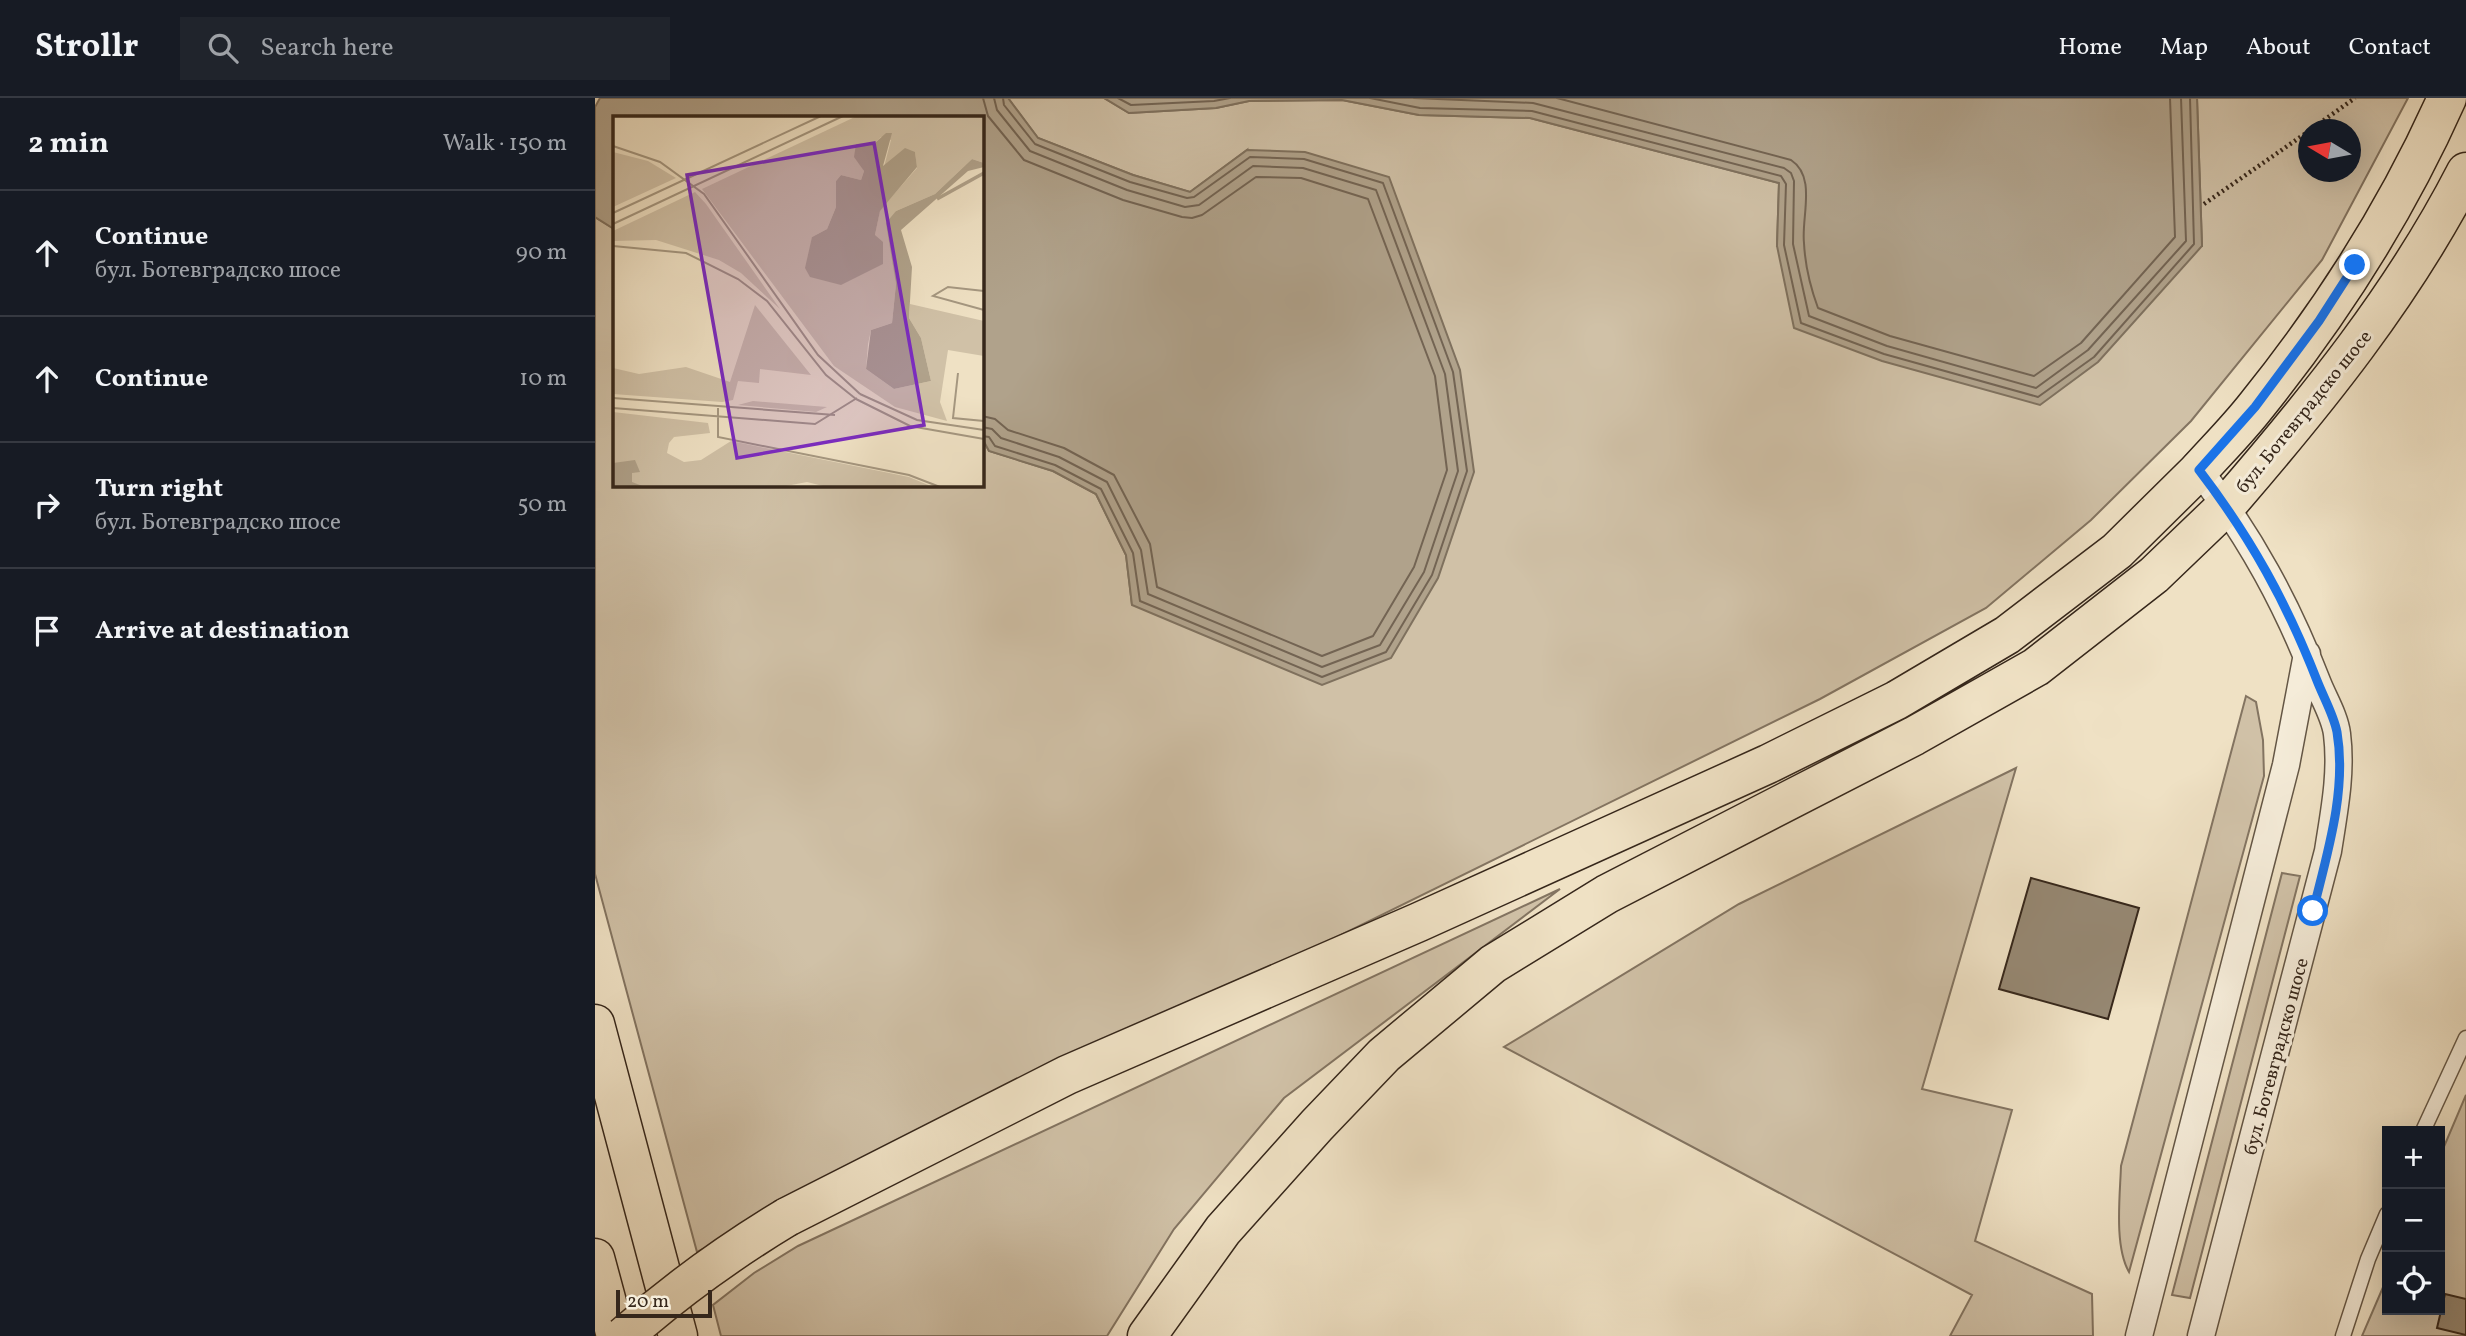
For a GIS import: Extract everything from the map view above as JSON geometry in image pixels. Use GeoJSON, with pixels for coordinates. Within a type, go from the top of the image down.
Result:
{"type":"FeatureCollection","features":[{"type":"Feature","properties":{"kind":"main road","name":"бул. Ботевградско шосе"},"geometry":{"type":"LineString","coordinates":[[624,1336],[653,1310],[733,1250],[787,1217],[1067,1075],[1419,922],[1743,776],[1897,699],[2007,635],[2117,551],[2199,470],[2255,407],[2319,321],[2393,202],[2447,98]]}},
{"type":"Feature","properties":{"kind":"main road","name":"бул. Ботевградско шосе"},"geometry":{"type":"LineString","coordinates":[[2226,506],[2349,357],[2414,263],[2466,172]]}},
{"type":"Feature","properties":{"kind":"main road"},"geometry":{"type":"LineString","coordinates":[[1147,1336],[1223,1230],[1317,1125],[1384,1055],[1493,964],[1607,894],[1914,736],[2036,667],[2154,575],[2226,506]]}},
{"type":"Feature","properties":{"kind":"main road"},"geometry":{"type":"LineString","coordinates":[[595,1024],[678,1336]]}},
{"type":"Feature","properties":{"kind":"main road"},"geometry":{"type":"LineString","coordinates":[[595,1258],[616,1336]]}},
{"type":"Feature","properties":{"kind":"street"},"geometry":{"type":"LineString","coordinates":[[2199,470],[2226,506]]}},
{"type":"Feature","properties":{"kind":"street","name":"бул. Ботевградско шосе"},"geometry":{"type":"LineString","coordinates":[[2201,1336],[2313,911],[2328,850],[2337,792],[2337,731],[2307,654],[2270,576],[2226,506]]}},
{"type":"Feature","properties":{"kind":"street"},"geometry":{"type":"LineString","coordinates":[[2139,1336],[2286,765],[2307,654]]}},
{"type":"Feature","properties":{"kind":"lane"},"geometry":{"type":"LineString","coordinates":[[2425,1126],[2466,1038]]}},
{"type":"Feature","properties":{"kind":"lane"},"geometry":{"type":"LineString","coordinates":[[2343,1336],[2368,1259],[2382,1226]]}},
{"type":"Feature","properties":{"kind":"path"},"geometry":{"type":"LineString","coordinates":[[2325,119],[2355,98]]}},
{"type":"Feature","properties":{"kind":"path"},"geometry":{"type":"LineString","coordinates":[[2204,204],[2298,138]]}},
{"type":"Feature","properties":{"kind":"shaded area"},"geometry":{"type":"Polygon","coordinates":[[[1008,98],[1104,98],[1129,113],[1216,108],[1249,101],[1342,100],[1419,115],[1530,118],[1779,183],[1777,246],[2202,246],[2197,98],[2408,98],[2322,260],[2191,421],[2091,520],[1986,608],[1820,699],[697,1252],[595,874],[595,217],[613,228],[613,486],[983,486],[983,440],[989,451],[1053,471],[1096,494],[1126,555],[1132,605],[1247,150],[1190,192],[1133,175],[1038,138],[1008,98]]]}},
{"type":"Feature","properties":{"kind":"shaded area"},"geometry":{"type":"Polygon","coordinates":[[[2246,696],[2256,702],[2263,740],[2264,776],[2129,1272],[2121,1249],[2121,1166],[2246,696]]]}},
{"type":"Feature","properties":{"kind":"shaded area"},"geometry":{"type":"Polygon","coordinates":[[[2016,768],[1922,1089],[2012,1110],[1975,1241],[2092,1294],[2093,1336],[1950,1336],[1972,1295],[1504,1047],[1739,904],[2016,768]]]}},
{"type":"Feature","properties":{"kind":"shaded area"},"geometry":{"type":"Polygon","coordinates":[[[2282,873],[2300,876],[2190,1298],[2172,1295],[2282,873]]]}},
{"type":"Feature","properties":{"kind":"shaded area"},"geometry":{"type":"Polygon","coordinates":[[[1560,889],[1284,1098],[1174,1229],[1107,1336],[721,1336],[713,1305],[754,1273],[798,1246],[1560,889]]]}},
{"type":"Feature","properties":{"kind":"shaded area"},"geometry":{"type":"Polygon","coordinates":[[[2466,1095],[2466,1336],[2362,1336],[2382,1290],[2382,1315],[2445,1315],[2445,1144],[2466,1095]]]}},
{"type":"Feature","properties":{"kind":"water"},"geometry":{"type":"Polygon","coordinates":[[[600,98],[1008,98],[1038,138],[1133,175],[1190,192],[1247,150],[1305,152],[1389,177],[1460,370],[1474,472],[1438,578],[1391,658],[1322,685],[1132,605],[1126,555],[1096,494],[1053,471],[989,451],[983,440],[983,116],[613,116],[613,228],[595,217],[595,107],[600,98]]]}},
{"type":"Feature","properties":{"kind":"water"},"geometry":{"type":"Polygon","coordinates":[[[1104,98],[2197,98],[2202,246],[2098,362],[2040,405],[1882,361],[1794,328],[1777,246],[1779,183],[1530,118],[1419,115],[1342,100],[1249,101],[1216,108],[1129,113],[1104,98]]]}},
{"type":"Feature","properties":{"kind":"building"},"geometry":{"type":"Polygon","coordinates":[[[2031,878],[2139,908],[2108,1019],[1999,989],[2031,878]]]}},
{"type":"Feature","properties":{"kind":"building"},"geometry":{"type":"Polygon","coordinates":[[[2445,1294],[2466,1299],[2466,1335],[2437,1328],[2440,1315],[2445,1315],[2445,1294]]]}},
{"type":"Feature","properties":{"kind":"route"},"geometry":{"type":"LineString","coordinates":[[2313,911],[2328,850],[2337,792],[2337,731],[2297,631],[2270,576],[2226,506],[2199,470],[2255,407],[2319,321],[2355,265]]}}]}
